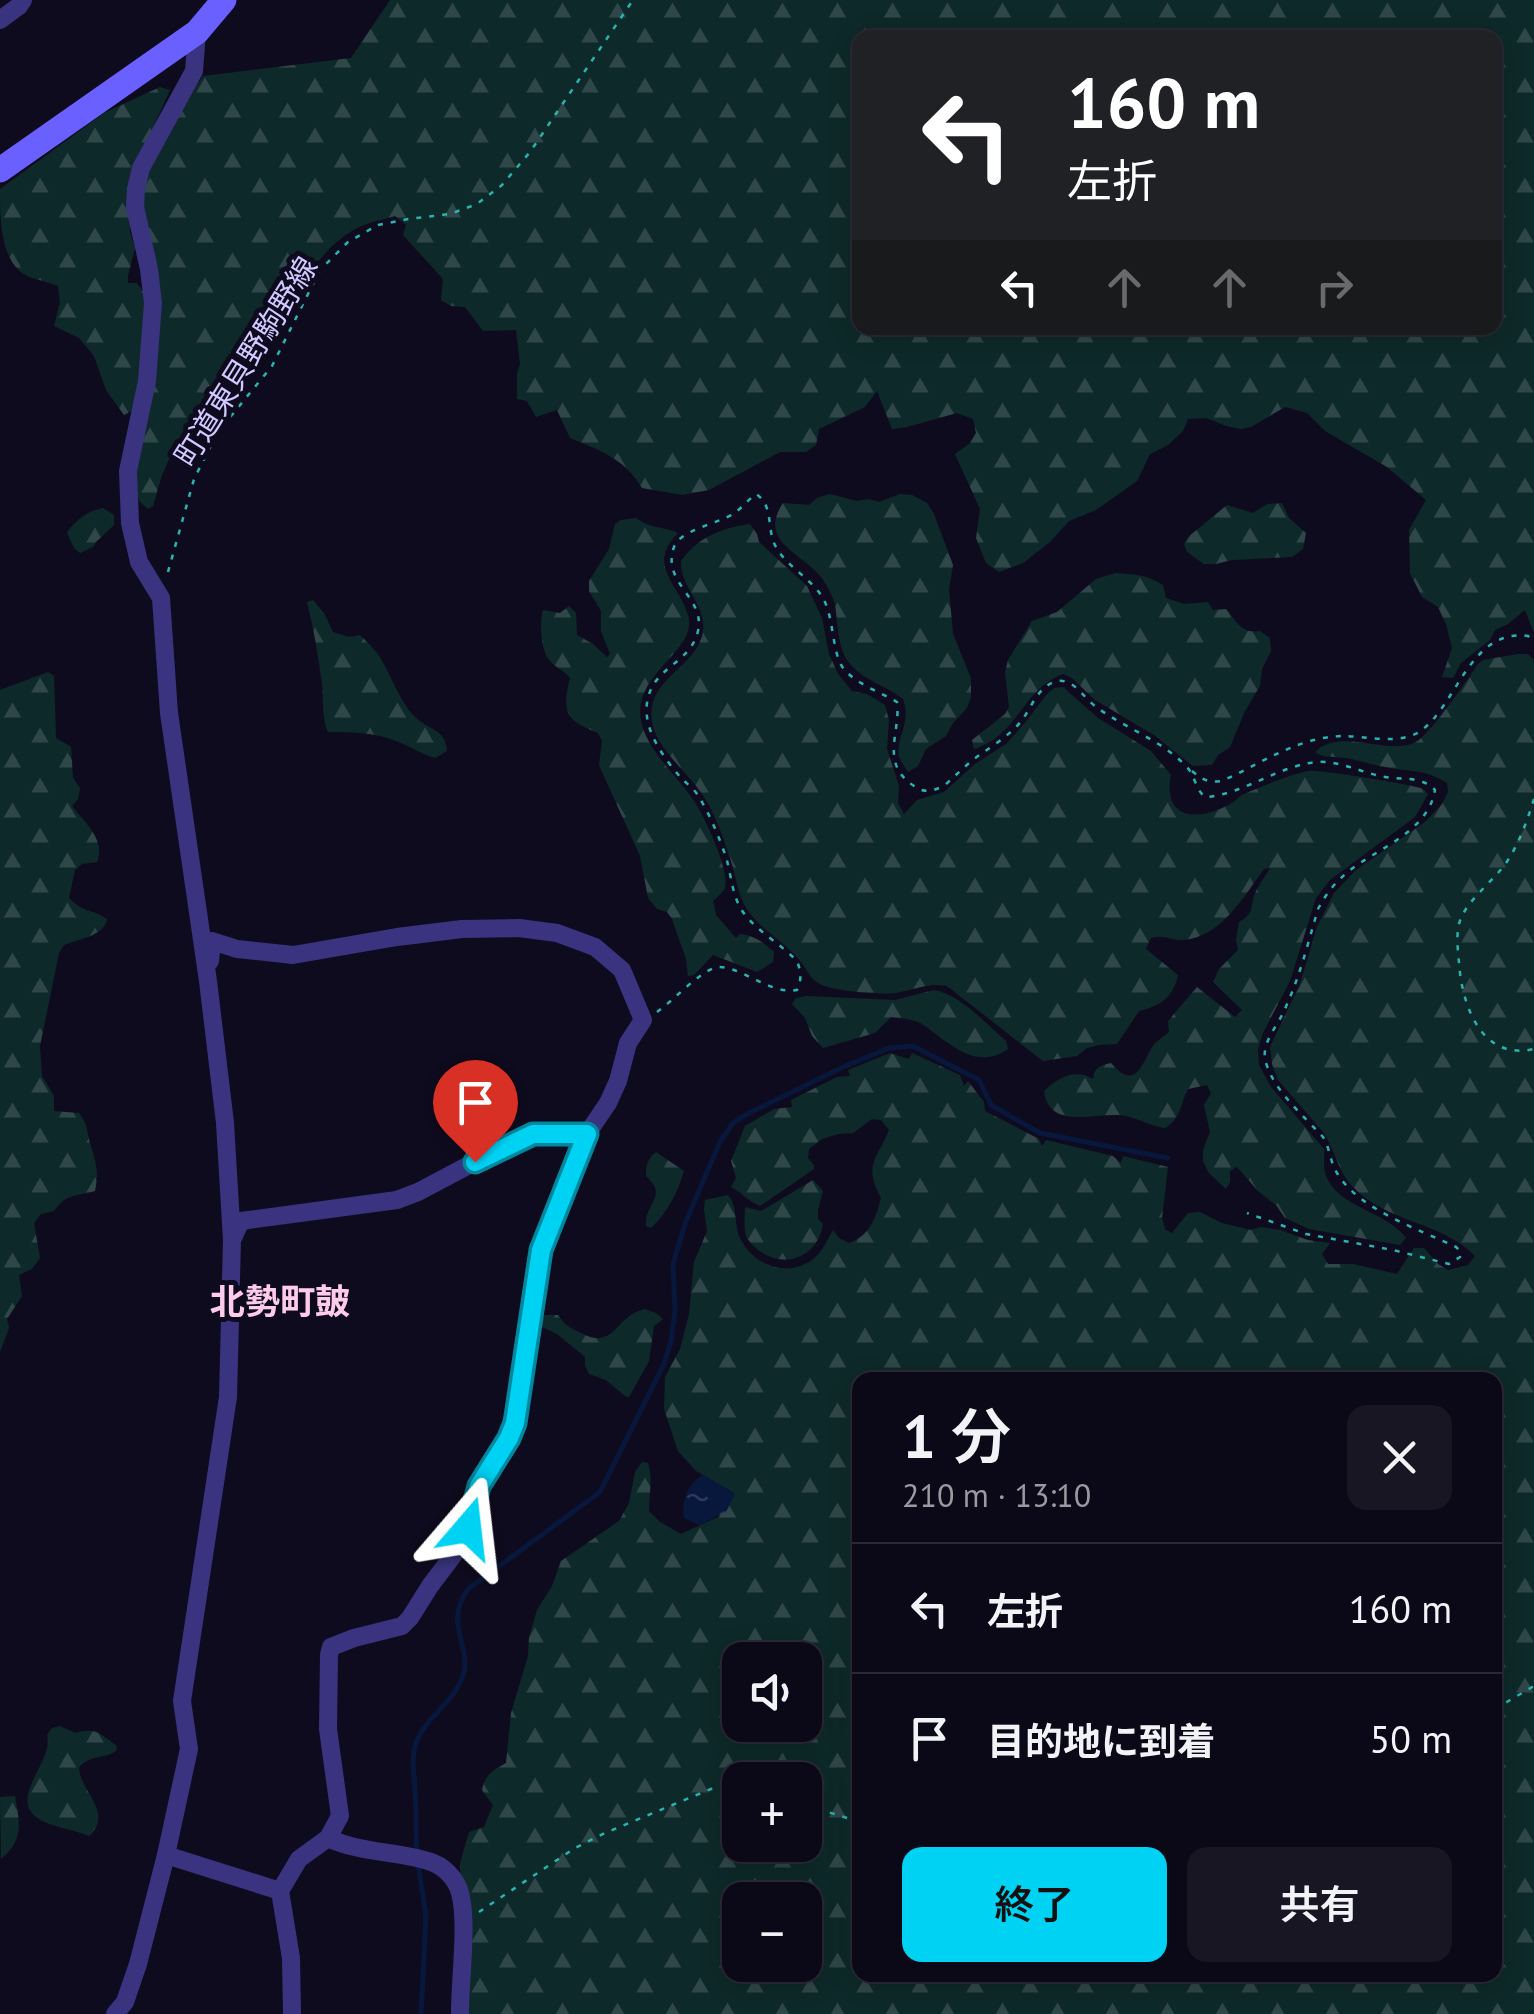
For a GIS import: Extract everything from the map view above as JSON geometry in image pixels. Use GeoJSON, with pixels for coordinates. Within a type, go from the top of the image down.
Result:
{"type":"FeatureCollection","features":[{"type":"Feature","properties":{"kind":"main road"},"geometry":{"type":"LineString","coordinates":[[0,170],[197,32],[224,0]]}},
{"type":"Feature","properties":{"kind":"street"},"geometry":{"type":"LineString","coordinates":[[0,20],[23,0]]}},
{"type":"Feature","properties":{"kind":"street"},"geometry":{"type":"LineString","coordinates":[[115,2014],[126,2002],[138,1964],[189,1749],[182,1701],[228,1397],[232,1240],[225,1123],[169,713],[162,598],[140,562],[130,523],[128,472],[146,381],[153,303],[136,188],[142,168],[194,71],[197,32]]}},
{"type":"Feature","properties":{"kind":"street"},"geometry":{"type":"LineString","coordinates":[[208,982],[212,940],[237,949],[294,955],[430,933],[518,928],[558,933],[595,948],[622,970],[643,1020],[628,1043],[608,1103],[587,1134],[541,1250],[515,1423],[479,1486],[464,1541],[402,1626],[331,1647],[328,1729],[340,1816],[328,1838],[299,1859],[280,1891],[291,1958],[292,2014]]}},
{"type":"Feature","properties":{"kind":"street"},"geometry":{"type":"LineString","coordinates":[[232,1240],[241,1220],[397,1200],[533,1134],[587,1134]]}},
{"type":"Feature","properties":{"kind":"street"},"geometry":{"type":"LineString","coordinates":[[328,1838],[346,1846],[431,1861],[456,1881],[462,1917],[460,2012]]}},
{"type":"Feature","properties":{"kind":"street"},"geometry":{"type":"LineString","coordinates":[[166,1855],[280,1891]]}},
{"type":"Feature","properties":{"kind":"path","name":"町道東貝野駒野線"},"geometry":{"type":"LineString","coordinates":[[162,598],[194,478],[218,432],[272,366],[320,270],[348,242],[378,226],[450,214],[476,204],[502,185],[530,152],[633,0]]}},
{"type":"Feature","properties":{"kind":"path"},"geometry":{"type":"LineString","coordinates":[[643,1020],[660,1011],[710,969],[722,966],[785,992],[797,990],[800,984],[797,961],[742,910],[726,857],[704,806],[663,752],[646,722],[649,692],[655,679],[682,658],[697,636],[700,620],[698,610],[673,574],[673,549],[678,539],[733,514],[756,494],[764,499],[780,553],[820,594],[828,610],[844,670],[897,702],[892,748],[895,763],[902,776],[922,791],[945,785],[1022,721],[1032,702],[1057,681],[1070,683],[1104,712],[1147,736],[1201,779],[1211,782],[1222,781],[1300,744],[1337,736],[1409,737],[1422,731],[1484,650],[1518,634],[1534,642]]}},
{"type":"Feature","properties":{"kind":"path"},"geometry":{"type":"LineString","coordinates":[[1187,767],[1198,791],[1206,798],[1316,762],[1426,782],[1436,790],[1420,821],[1352,868],[1326,894],[1264,1054],[1271,1074],[1328,1146],[1336,1172],[1350,1189],[1376,1208],[1456,1247],[1460,1257],[1450,1264],[1306,1234],[1247,1213]]}},
{"type":"Feature","properties":{"kind":"path"},"geometry":{"type":"LineString","coordinates":[[1534,799],[1509,860],[1464,911],[1457,942],[1460,974],[1470,1014],[1478,1028],[1501,1047],[1520,1052],[1534,1049]]}},
{"type":"Feature","properties":{"kind":"path"},"geometry":{"type":"LineString","coordinates":[[1502,1705],[1534,1686]]}},
{"type":"Feature","properties":{"kind":"path"},"geometry":{"type":"LineString","coordinates":[[462,1917],[484,1910],[574,1848],[722,1787]]}},
{"type":"Feature","properties":{"kind":"path"},"geometry":{"type":"LineString","coordinates":[[822,1810],[852,1820]]}},
{"type":"Feature","properties":{"kind":"green space"},"geometry":{"type":"Polygon","coordinates":[[[390,0],[1534,0],[1534,633],[1525,610],[1495,630],[1490,640],[1461,663],[1453,678],[1442,677],[1452,648],[1446,624],[1438,607],[1422,597],[1410,573],[1409,530],[1426,500],[1387,467],[1325,431],[1307,413],[1285,407],[1241,429],[1206,418],[1188,419],[1183,431],[1168,445],[1150,454],[1137,481],[1096,510],[1069,521],[1023,563],[999,572],[986,563],[976,538],[980,509],[955,454],[976,433],[973,419],[957,413],[892,429],[877,391],[865,407],[819,429],[816,445],[806,452],[780,452],[709,490],[682,495],[642,488],[619,462],[570,438],[557,410],[536,417],[527,401],[517,399],[520,364],[516,330],[483,331],[465,307],[441,300],[443,279],[403,235],[406,225],[395,216],[357,228],[323,255],[258,367],[170,457],[153,506],[148,509],[139,501],[137,465],[156,367],[161,296],[142,203],[149,165],[203,76],[351,58],[390,0]]]}},
{"type":"Feature","properties":{"kind":"green space"},"geometry":{"type":"Polygon","coordinates":[[[160,87],[170,90],[137,162],[130,194],[130,232],[135,248],[128,283],[137,283],[145,294],[143,357],[134,410],[124,415],[106,390],[94,356],[79,338],[54,326],[60,302],[58,286],[27,276],[11,261],[3,238],[0,189],[104,113],[160,87]]]}},
{"type":"Feature","properties":{"kind":"green space"},"geometry":{"type":"Polygon","coordinates":[[[830,494],[879,502],[900,494],[912,495],[927,503],[953,565],[949,589],[953,634],[971,678],[971,697],[946,736],[926,749],[918,766],[908,772],[898,750],[906,716],[903,699],[863,675],[846,659],[829,590],[821,577],[786,546],[775,528],[783,503],[809,505],[830,494]]]}},
{"type":"Feature","properties":{"kind":"green space"},"geometry":{"type":"Polygon","coordinates":[[[1282,503],[1289,518],[1306,533],[1303,549],[1292,557],[1204,564],[1187,552],[1184,544],[1188,537],[1227,505],[1253,513],[1267,504],[1282,503]]]}},
{"type":"Feature","properties":{"kind":"green space"},"geometry":{"type":"Polygon","coordinates":[[[103,508],[114,515],[114,525],[93,547],[80,553],[67,533],[82,517],[103,508]]]}},
{"type":"Feature","properties":{"kind":"green space"},"geometry":{"type":"Polygon","coordinates":[[[636,518],[678,533],[669,545],[664,565],[688,615],[683,642],[650,682],[642,697],[640,715],[646,736],[692,798],[715,843],[726,882],[713,901],[716,915],[736,938],[740,934],[750,936],[774,952],[773,962],[757,972],[713,955],[694,975],[688,976],[672,919],[648,898],[640,856],[599,765],[602,741],[598,733],[569,714],[566,700],[570,678],[550,661],[545,651],[543,610],[560,613],[569,606],[576,613],[577,635],[607,657],[610,654],[601,631],[601,611],[589,591],[589,581],[609,549],[615,524],[636,518]]]}},
{"type":"Feature","properties":{"kind":"green space"},"geometry":{"type":"Polygon","coordinates":[[[750,524],[759,542],[807,586],[822,618],[829,654],[838,674],[852,691],[867,694],[885,705],[889,720],[887,749],[899,786],[898,803],[904,814],[917,800],[944,792],[975,764],[1006,744],[1047,694],[1063,687],[1098,718],[1151,751],[1171,775],[1172,801],[1186,813],[1218,810],[1242,795],[1308,771],[1403,784],[1428,794],[1415,817],[1330,880],[1316,898],[1290,981],[1258,1049],[1259,1065],[1271,1087],[1324,1149],[1324,1170],[1331,1185],[1350,1202],[1398,1229],[1406,1238],[1400,1245],[1309,1229],[1285,1218],[1237,1167],[1230,1171],[1226,1189],[1203,1161],[1210,1132],[1204,1105],[1211,1093],[1207,1085],[1188,1089],[1177,1116],[1165,1128],[1126,1116],[1066,1116],[1048,1104],[1044,1091],[1067,1076],[1079,1074],[1093,1079],[1098,1068],[1111,1063],[1125,1075],[1135,1074],[1153,1046],[1169,1032],[1168,1021],[1197,987],[1235,1017],[1242,1010],[1213,982],[1219,969],[1238,950],[1239,922],[1250,912],[1256,891],[1270,868],[1264,869],[1230,914],[1208,932],[1182,940],[1151,938],[1146,949],[1178,975],[1176,983],[1165,999],[1139,1011],[1117,1044],[1099,1045],[1077,1056],[1043,1061],[947,986],[879,993],[820,984],[752,916],[741,897],[711,809],[660,742],[652,721],[656,696],[695,650],[703,628],[681,561],[711,535],[750,524]]]}},
{"type":"Feature","properties":{"kind":"green space"},"geometry":{"type":"Polygon","coordinates":[[[1116,573],[1151,579],[1163,585],[1166,598],[1184,604],[1208,602],[1213,610],[1226,609],[1244,629],[1260,631],[1270,638],[1271,651],[1262,669],[1260,686],[1230,747],[1212,765],[1193,766],[1063,674],[1038,690],[1001,733],[974,749],[972,740],[1009,707],[1005,672],[1008,660],[1032,621],[1057,612],[1096,579],[1116,573]]]}},
{"type":"Feature","properties":{"kind":"green space"},"geometry":{"type":"Polygon","coordinates":[[[313,600],[333,632],[349,637],[360,635],[375,651],[409,710],[440,734],[447,751],[435,758],[379,736],[328,732],[307,602],[313,600]]]}},
{"type":"Feature","properties":{"kind":"green space"},"geometry":{"type":"Polygon","coordinates":[[[1528,654],[1534,660],[1534,2014],[464,2014],[460,1863],[469,1832],[484,1827],[493,1805],[482,1790],[483,1785],[490,1774],[506,1763],[511,1713],[528,1656],[529,1637],[537,1610],[561,1561],[619,1521],[642,1462],[648,1463],[651,1481],[649,1511],[681,1534],[718,1517],[734,1493],[696,1471],[678,1451],[664,1409],[665,1377],[680,1349],[689,1314],[694,1262],[707,1231],[705,1200],[728,1195],[746,1248],[761,1261],[780,1268],[800,1266],[813,1259],[833,1230],[849,1243],[856,1240],[871,1226],[879,1206],[881,1198],[872,1169],[889,1130],[881,1120],[872,1119],[853,1133],[822,1139],[809,1149],[808,1158],[814,1169],[760,1206],[731,1187],[736,1178],[731,1161],[745,1126],[774,1109],[792,1107],[791,1100],[837,1077],[850,1076],[848,1070],[890,1053],[909,1059],[912,1053],[960,1075],[964,1086],[968,1081],[984,1102],[985,1111],[1039,1139],[1042,1146],[1046,1140],[1113,1156],[1121,1163],[1123,1156],[1168,1167],[1162,1218],[1165,1229],[1172,1233],[1188,1213],[1200,1212],[1222,1223],[1251,1230],[1280,1230],[1330,1243],[1322,1254],[1328,1264],[1353,1264],[1397,1274],[1414,1248],[1424,1248],[1448,1270],[1468,1265],[1475,1256],[1446,1236],[1382,1208],[1353,1187],[1323,1132],[1278,1080],[1270,1047],[1300,984],[1317,927],[1334,893],[1356,870],[1425,822],[1448,792],[1447,783],[1424,773],[1315,752],[1337,742],[1389,746],[1414,743],[1483,660],[1528,654]]]}},
{"type":"Feature","properties":{"kind":"green space"},"geometry":{"type":"Polygon","coordinates":[[[48,672],[54,676],[56,738],[71,747],[73,778],[80,788],[72,806],[99,846],[97,862],[82,864],[75,870],[69,898],[107,919],[96,933],[64,945],[59,953],[40,1046],[42,1076],[54,1096],[54,1111],[79,1113],[84,1120],[97,1177],[95,1191],[68,1198],[54,1211],[41,1214],[34,1223],[40,1258],[32,1269],[19,1275],[22,1296],[7,1319],[9,1328],[0,1352],[0,690],[48,672]]]}},
{"type":"Feature","properties":{"kind":"green space"},"geometry":{"type":"Polygon","coordinates":[[[934,990],[972,1011],[1006,1041],[1008,1049],[996,1055],[973,1056],[918,1022],[891,1017],[875,1033],[823,1048],[792,1004],[796,998],[807,996],[895,1000],[934,990]]]}},
{"type":"Feature","properties":{"kind":"green space"},"geometry":{"type":"Polygon","coordinates":[[[656,1152],[684,1171],[671,1202],[651,1228],[646,1226],[647,1218],[656,1189],[646,1172],[656,1152]]]}},
{"type":"Feature","properties":{"kind":"green space"},"geometry":{"type":"Polygon","coordinates":[[[813,1180],[823,1191],[818,1219],[823,1224],[815,1245],[789,1259],[758,1250],[746,1234],[745,1207],[761,1211],[813,1180]]]}},
{"type":"Feature","properties":{"kind":"green space"},"geometry":{"type":"Polygon","coordinates":[[[645,1309],[663,1319],[654,1326],[649,1361],[629,1397],[606,1380],[589,1374],[585,1357],[540,1322],[544,1315],[558,1315],[575,1330],[602,1338],[635,1312],[645,1309]]]}},
{"type":"Feature","properties":{"kind":"green space"},"geometry":{"type":"Polygon","coordinates":[[[60,1726],[75,1733],[98,1733],[117,1746],[116,1751],[79,1767],[97,1810],[96,1827],[89,1836],[54,1826],[29,1809],[27,1799],[45,1755],[47,1735],[60,1726]]]}},
{"type":"Feature","properties":{"kind":"green space"},"geometry":{"type":"Polygon","coordinates":[[[15,1796],[17,1838],[1,1859],[0,1797],[15,1796]]]}},
{"type":"Feature","properties":{"kind":"water"},"geometry":{"type":"Polygon","coordinates":[[[703,1475],[735,1494],[726,1512],[699,1525],[684,1518],[684,1505],[690,1488],[703,1475]]]}},
{"type":"Feature","properties":{"kind":"waterway"},"geometry":{"type":"LineString","coordinates":[[417,1853],[414,1749],[426,1725],[461,1682],[465,1662],[458,1623],[461,1601],[468,1589],[600,1492],[664,1364],[675,1310],[673,1264],[686,1221],[720,1142],[733,1123],[841,1068],[889,1048],[913,1046],[979,1080],[991,1105],[1040,1133],[1168,1158]]}},
{"type":"Feature","properties":{"kind":"waterway"},"geometry":{"type":"LineString","coordinates":[[418,1864],[426,1916],[421,2014]]}},
{"type":"Feature","properties":{"kind":"district","name":"北勢町皷"},"geometry":{"type":"Point","coordinates":[280,1301]}},
{"type":"Feature","properties":{"kind":"route"},"geometry":{"type":"LineString","coordinates":[[468,1528],[479,1486],[515,1423],[538,1262],[587,1134],[533,1134],[475,1162]]}}]}
